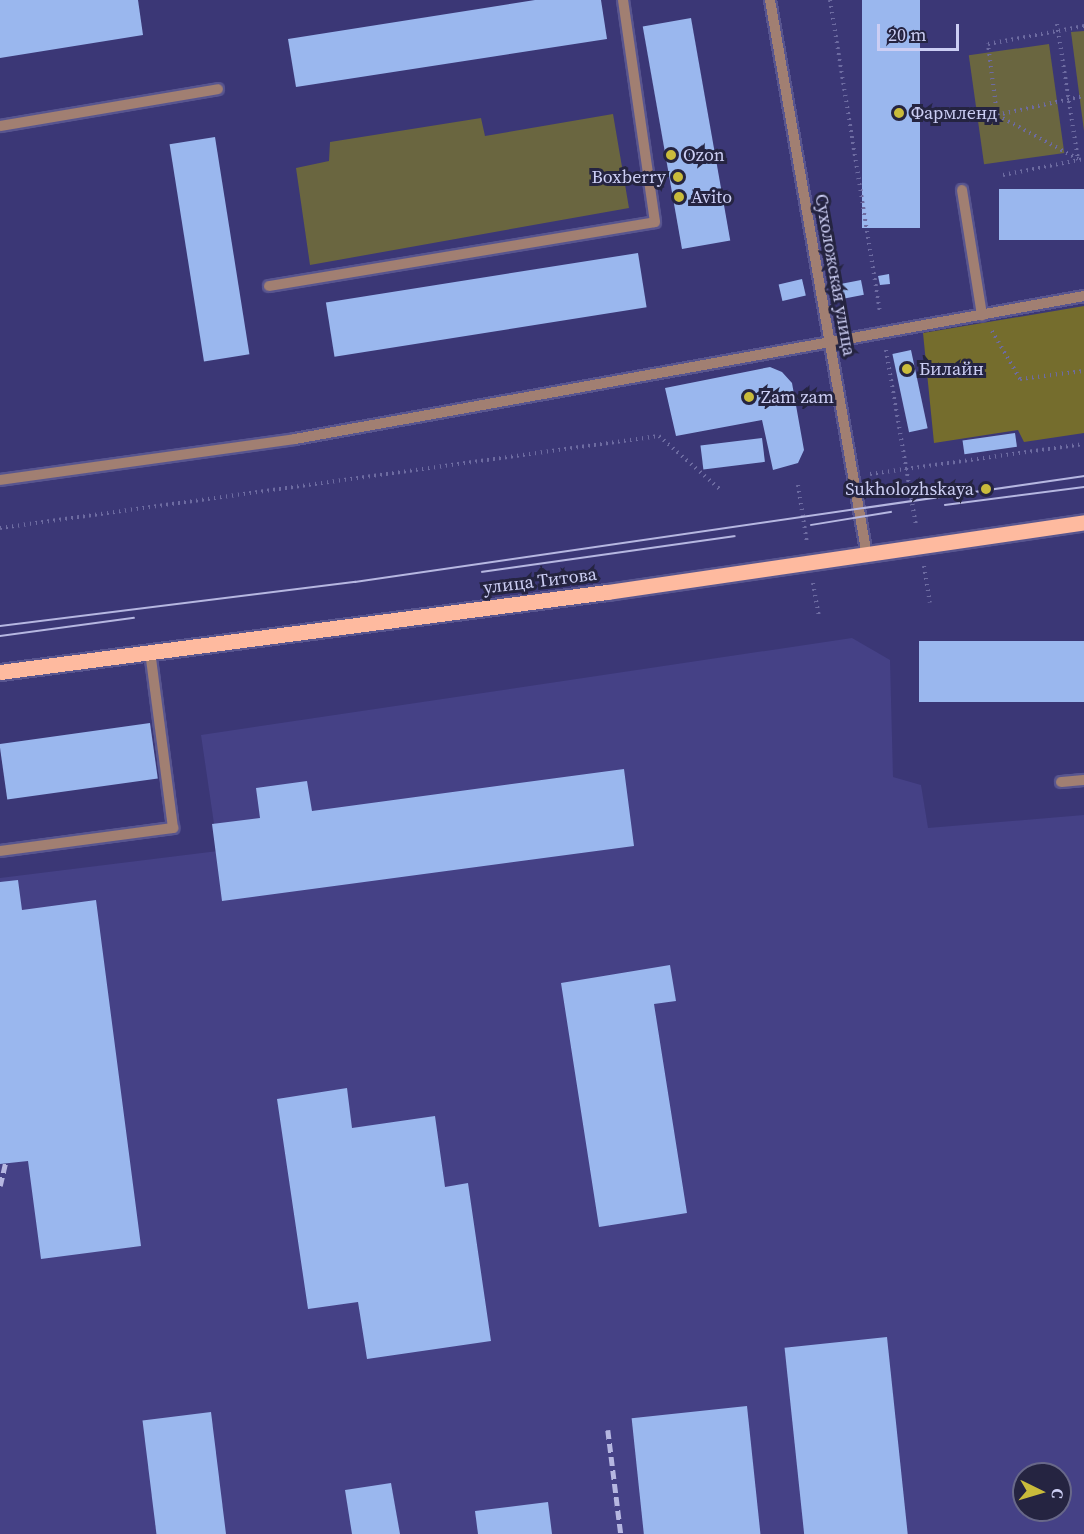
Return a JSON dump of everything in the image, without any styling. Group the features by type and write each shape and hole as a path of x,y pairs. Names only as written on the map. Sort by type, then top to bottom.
{"main road":[{"name":"улица Титова","path":"0,672 867,556 1084,522"}],"street":[{"path":"269,286 655,222 623,0"},
{"name":"Сухоложская улица","path":"770,0 867,556"},
{"path":"0,126 218,89"},
{"path":"962,190 982,315"},
{"path":"0,480 295,439 1084,296"},
{"path":"0,851 173,828 150,652"},
{"path":"1061,782 1084,780"}],"path":[{"path":"830,0 883,333 930,603"},
{"path":"1057,24 1078,159"},
{"path":"997,115 987,44 1084,26"},
{"path":"997,115 1084,96"},
{"path":"997,115 1078,159"},
{"path":"1003,174 1084,159"},
{"path":"982,315 1020,379 1084,371"},
{"path":"0,528 659,436 721,490"},
{"path":"855,477 1084,444"}],"shaded area":[{"path":"1084,31 1084,131 1071,32"},
{"path":"1049,44 1064,153 984,164 969,55"},
{"path":"613,114 629,208 310,265 296,168 329,161 330,142 481,118 485,136"},
{"path":"1084,306 1084,433 1024,442 1018,430 934,443 923,333"},
{"path":"852,638 890,660 893,777 921,785 928,828 1084,815 1084,1534 0,1534 0,878 218,851 201,735"}],"building":[{"path":"0,0 138,0 143,35 0,58"},
{"path":"535,0 601,0 607,39 296,87 288,39"},
{"path":"862,0 920,0 920,228 862,228"},
{"path":"691,18 730,241 682,249 643,27"},
{"path":"215,137 249,354 204,361 170,144"},
{"path":"999,189 1084,189 1084,240 999,240"},
{"path":"638,253 647,307 334,357 326,302"},
{"path":"889,274 890,284 880,285 878,276"},
{"path":"802,279 806,296 782,301 779,284"},
{"path":"861,280 864,295 843,299 840,284"},
{"path":"911,350 928,428 909,432 892,354"},
{"path":"770,367 782,372 792,383 804,450 798,463 773,470 762,420 676,436 665,388"},
{"path":"1015,433 1017,447 964,454 963,440"},
{"path":"762,438 765,462 703,469 700,446"},
{"path":"919,641 1084,641 1084,702 919,702"},
{"path":"150,723 158,778 7,800 0,744"},
{"path":"624,769 634,846 222,901 212,824 260,818 256,788 307,781 312,811"},
{"path":"18,880 22,910 96,900 141,1246 41,1259 28,1161 0,1164 0,882"},
{"path":"670,965 676,1001 654,1004 687,1213 599,1227 561,983"},
{"path":"347,1088 352,1128 435,1116 445,1187 468,1183 491,1341 367,1359 358,1302 308,1309 277,1099"},
{"path":"887,1337 908,1534 804,1534 785,1348"},
{"path":"747,1406 760,1534 644,1534 632,1418"},
{"path":"211,1412 226,1534 156,1534 143,1420"},
{"path":"391,1483 400,1534 352,1534 345,1490"},
{"path":"548,1502 552,1534 478,1534 475,1511"}],"tram line":[{"path":"0,626 355,582 1084,476"},
{"path":"945,505 1084,487"},
{"path":"811,525 891,512"},
{"path":"482,572 734,536"},
{"path":"0,636 134,618"}],"railway":[{"path":"0,1186 5,1164"},
{"path":"608,1430 621,1534"}],"place":[{"name":"Фармленд","path":"899,113"},
{"name":"Ozon","path":"671,155"},
{"name":"Boxberry","path":"678,177"},
{"name":"Avito","path":"679,197"},
{"name":"Билайн","path":"907,369"},
{"name":"Zam zam","path":"749,397"},
{"name":"Sukholozhskaya","path":"986,489"}]}
